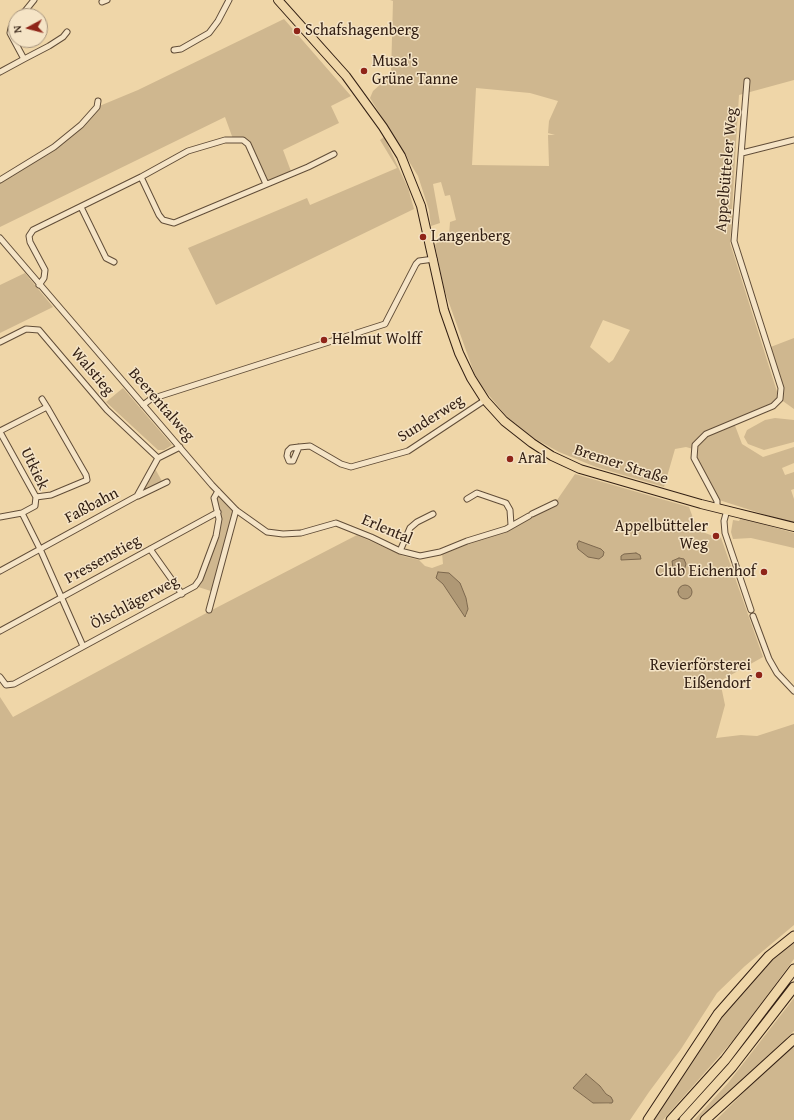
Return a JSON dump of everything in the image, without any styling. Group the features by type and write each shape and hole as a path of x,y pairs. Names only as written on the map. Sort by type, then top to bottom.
{"highway":[{"path":"648,1120 718,1014 769,956 793,937"},
{"path":"671,1120 725,1060 794,970"},
{"path":"684,1120 732,1067 794,988"},
{"path":"706,1120 794,1039"}],"main road":[{"name":"Bremer Straße","path":"278,0 346,76 383,127 401,156 420,201 450,330 471,378 485,400 504,421 532,443 552,456 580,469 718,508 794,527"}],"street":[{"path":"28,8 34,0"},
{"path":"174,50 181,49 208,33 218,21 229,0"},
{"path":"0,72 63,38 67,32"},
{"path":"18,48 24,59"},
{"name":"Appelbütteler Weg","path":"718,508 716,498 694,458 695,444 706,434 773,406 780,399 781,388 734,241 747,81"},
{"path":"0,180 54,147 81,125 97,108 98,101"},
{"path":"39,285 44,278 45,270 30,242 30,234 35,229 141,177 194,148 225,140 243,140 248,144 266,184"},
{"path":"742,153 794,140"},
{"path":"141,177 159,215 163,220 172,223 183,221 308,167 334,154"},
{"path":"82,207 106,258 114,262"},
{"name":"Beerentalweg","path":"0,238 143,405 236,510"},
{"path":"143,405 159,397 385,324 416,264 419,261 434,259"},
{"name":"Walstieg","path":"0,342 26,329 39,330 103,404 158,458"},
{"path":"36,497 51,495 87,480 86,475 42,399"},
{"name":"Sunderweg","path":"299,447 310,446 341,464 350,466 358,465 408,451 485,400"},
{"path":"0,432 47,407"},
{"name":"Utkiek","path":"0,432 36,497 35,506 22,513"},
{"path":"158,458 180,447"},
{"name":"Faßbahn","path":"0,570 137,496 158,458"},
{"path":"137,496 167,482"},
{"name":"Ölschlägerweg","path":"0,677 6,685 14,684 195,586 200,579 216,536 218,512 214,498 218,491"},
{"path":"468,499 477,493 506,503 510,510 511,525"},
{"name":"Erlental","path":"236,510 267,532 283,534 301,533 336,523 371,537 400,551 420,556 428,556 506,529 555,503"},
{"path":"209,610 236,510"},
{"path":"727,510 724,521 725,533 769,659 777,673 794,691"},
{"name":"Pressenstieg","path":"0,631 218,512"},
{"path":"0,517 22,513 40,549 83,646"},
{"path":"400,551 410,528 417,522 433,514"},
{"path":"150,549 182,594"}],"shaded area":[{"path":"390,0 794,0 794,80 739,95 730,243 779,398 781,388 768,348 794,338 794,409 780,399 773,406 734,423 742,444 763,457 794,447 794,463 782,468 785,475 794,472 794,489 791,490 794,499 794,524 716,499 696,464 693,449 686,447 675,449 664,487 596,467 559,452 517,429 477,381 444,289 435,245 440,239 449,235 450,222 456,220 450,195 445,196 441,182 433,184 440,223 431,226 429,210 418,176 370,98 373,91 391,75 393,1","holes":["476,88 530,93 558,101 549,121 548,133 555,135 548,135 549,166 472,165","603,320 630,330 613,360 609,363 590,347"]},
{"path":"284,19 351,96 331,106 339,123 283,150 292,174 266,184 248,144 233,139 225,117 0,227 0,180 54,147 97,107 138,90"},
{"path":"384,137 408,188 414,209 216,305 188,248 307,198 310,205 397,168 380,140"},
{"path":"25,273 53,307 0,333 0,285"},
{"path":"123,388 172,445 164,450 158,450 106,402"},
{"path":"775,418 794,420 794,442 764,450 748,444 744,437 747,430 765,420"},
{"path":"153,465 163,483 146,492 144,485"},
{"path":"575,474 689,507 696,526 700,531 713,536 720,535 763,657 720,681 725,705 716,738 741,735 757,736 794,724 794,925 745,966 717,993 681,1049 630,1120 0,1120 0,697 13,717 212,610 357,535 403,556 419,560 425,566 432,568 443,564 442,553 516,522 555,503","holes":["443,584 466,598 468,609 466,617","586,1074 611,1097 609,1104 593,1103 573,1088"]},
{"path":"220,497 236,510 214,592 195,586 218,526 214,498"},
{"path":"741,518 794,533 794,548 751,538 733,539 731,532 733,520 739,521"},
{"path":"579,541 601,549 604,552 603,556 599,559 588,557 578,549 577,544"},
{"path":"636,553 640,555 641,559 621,560 621,556 624,554"},
{"path":"679,558 684,559 686,564 683,574 677,576 673,568 672,561"},
{"path":"438,572 449,573 460,583 466,598 468,609 465,617 443,584 436,578"},
{"path":"685,585 690,587 692,592 690,597 685,599 680,597 678,592 680,587"},
{"path":"794,943 794,959 737,1036 663,1120 652,1120 721,1017 763,968 779,953"},
{"path":"794,998 794,1031 700,1120 694,1120 728,1083"},
{"path":"794,1043 794,1120 716,1120 778,1058"},
{"path":"586,1074 611,1097 613,1101 612,1103 593,1103 573,1088"}],"place":[{"name":"Schafshagenberg","path":"297,31"},
{"name":"Musa's Grüne Tanne","path":"364,71"},
{"name":"Langenberg","path":"423,237"},
{"name":"Helmut Wolff","path":"324,340"},
{"name":"Aral","path":"510,459"},
{"name":"Appelbütteler Weg","path":"716,536"},
{"name":"Club Eichenhof","path":"764,572"},
{"name":"Revierförsterei Eißendorf","path":"759,675"}]}
